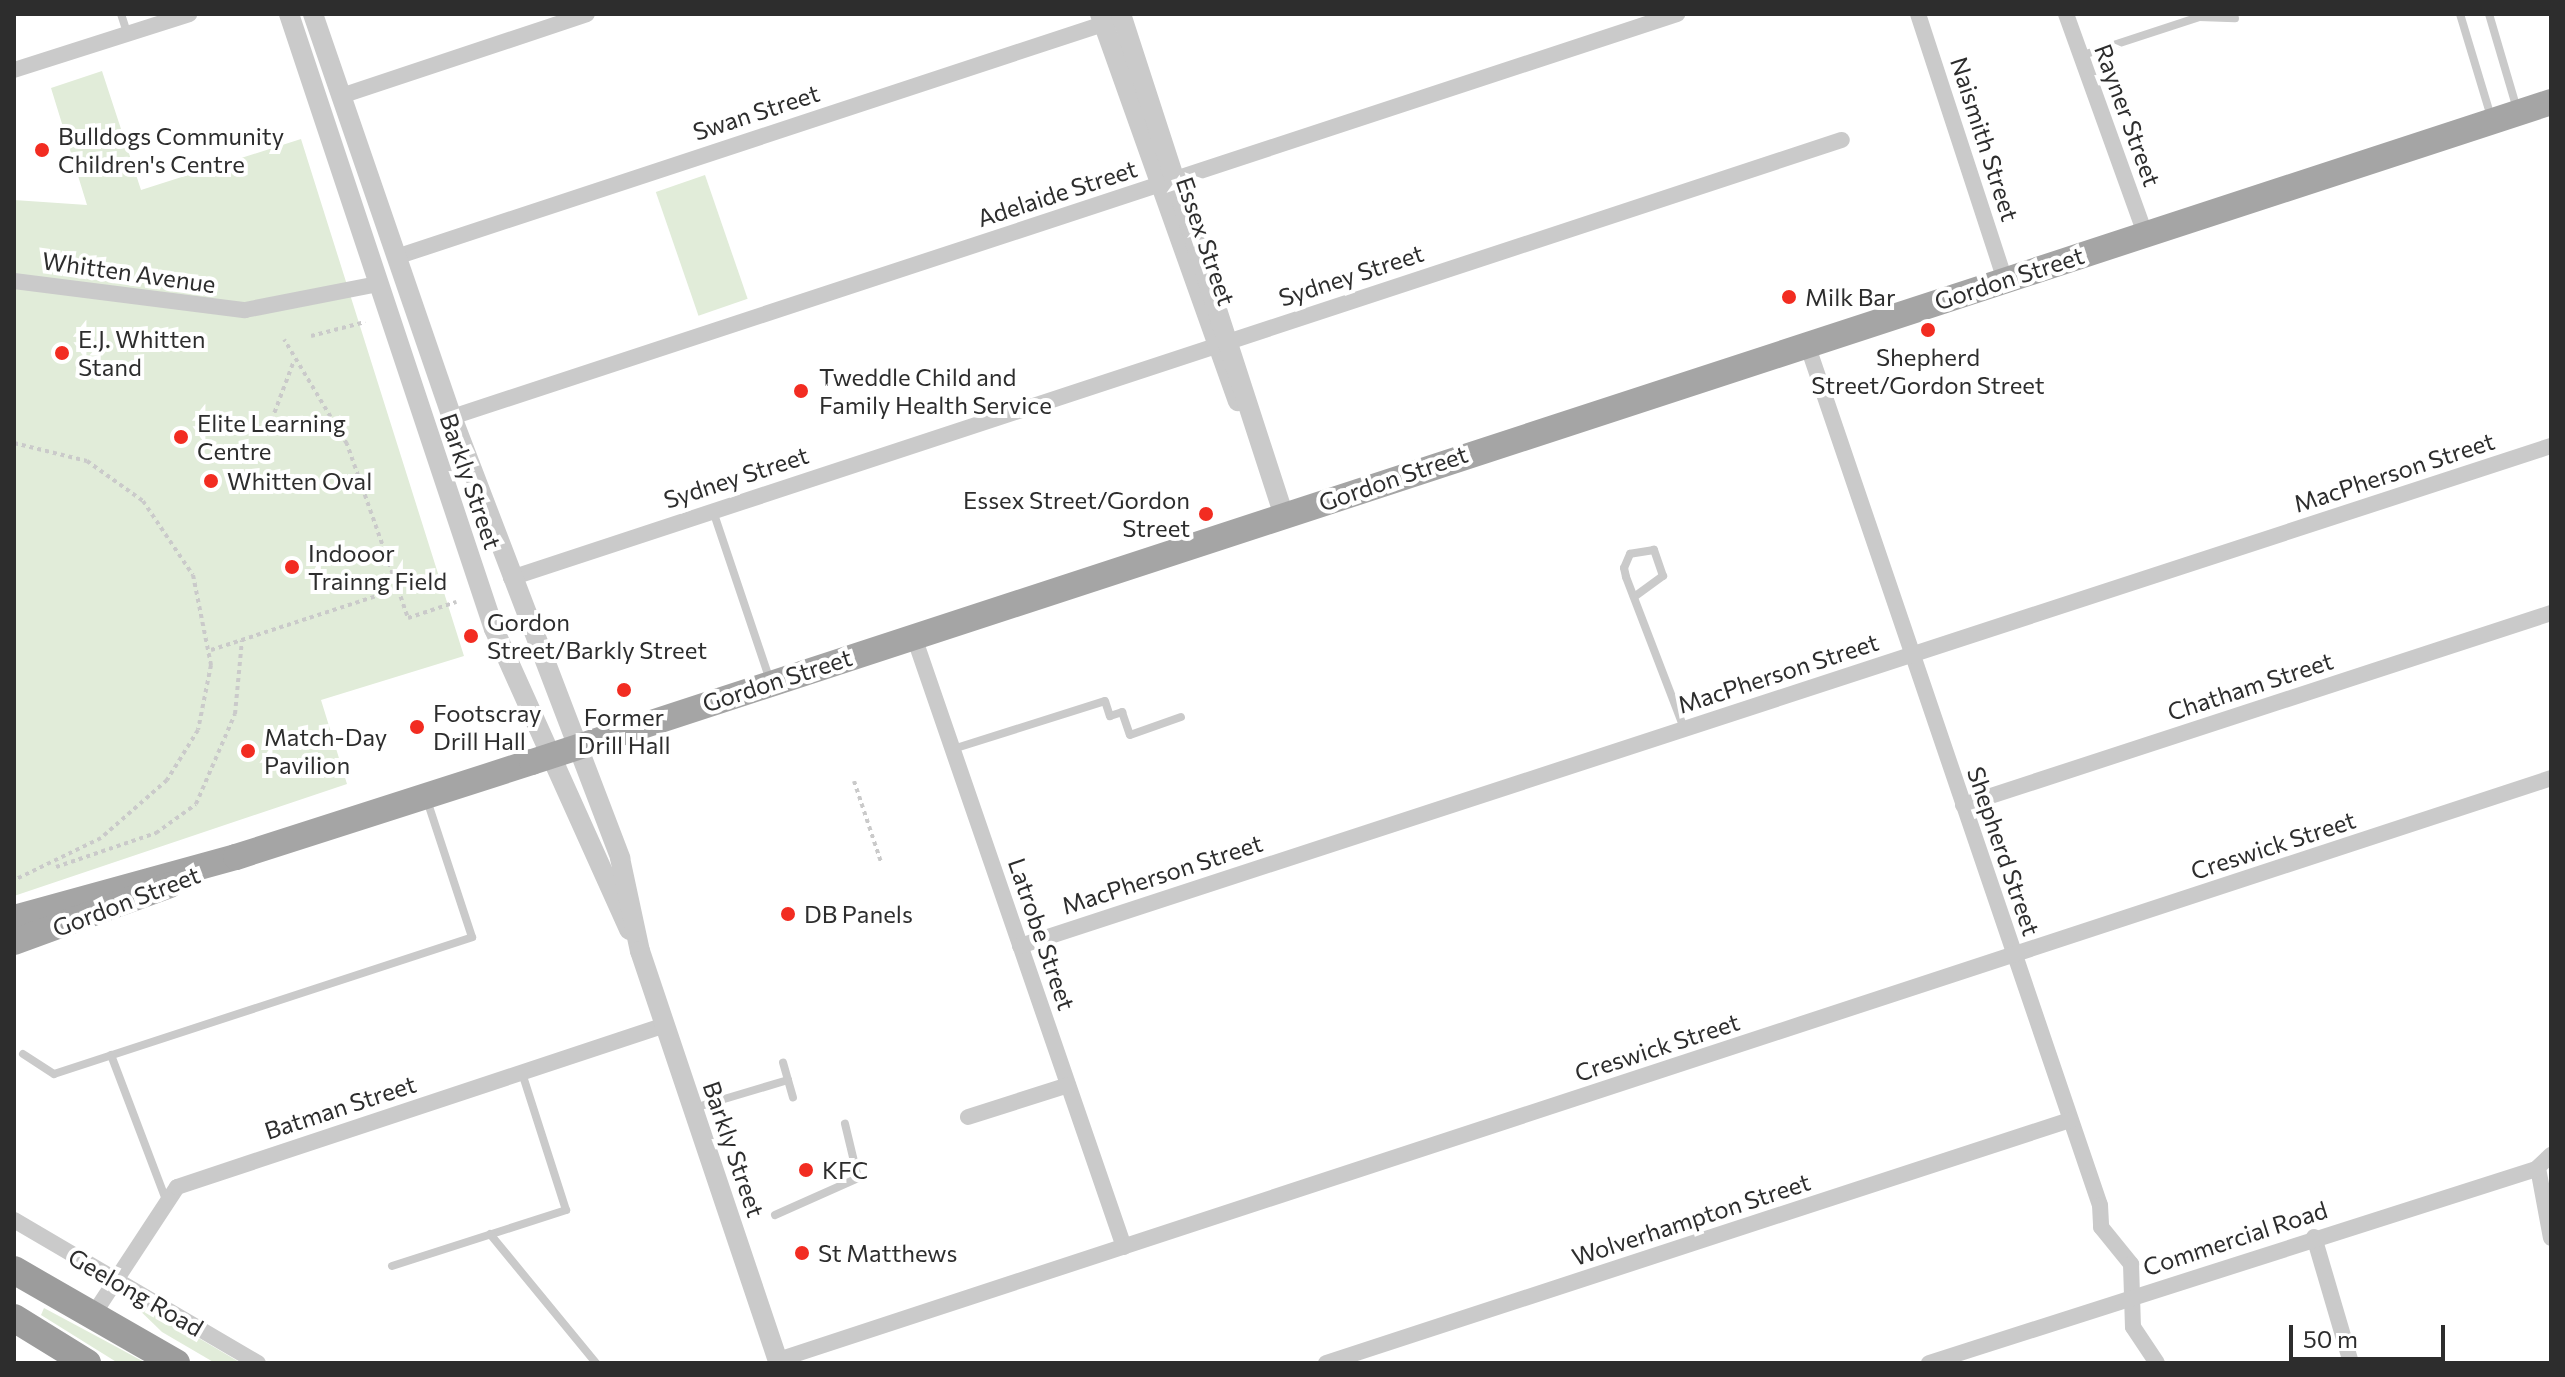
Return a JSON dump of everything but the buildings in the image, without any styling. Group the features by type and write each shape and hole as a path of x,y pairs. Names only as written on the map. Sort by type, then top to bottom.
{"highway":[{"name":"Geelong Road","path":"14,1270 176,1363"},
{"path":"14,1318 87,1363"}],"main road":[{"name":"Gordon Street","path":"14,942 236,857 2551,102"},
{"name":"Gordon Street","path":"14,918 236,857"}],"street":[{"path":"14,70 189,14"},
{"name":"Barkly Street","path":"289,14 424,426 517,688 640,951 778,1361"},
{"name":"Barkly Street","path":"313,14 452,417 620,858 640,951"},
{"path":"319,103 587,14"},
{"name":"Adelaide Street","path":"452,417 1677,14"},
{"name":"Naismith Street","path":"1918,14 2005,280"},
{"name":"Rayner Street","path":"2066,14 2080,57 2092,74 2145,233"},
{"name":"Essex Street","path":"1115,16 1168,181 1284,516"},
{"name":"Swan Street","path":"399,266 1115,16"},
{"name":"Sydney Street","path":"511,578 1842,140"},
{"path":"375,275 399,266"},
{"name":"Whitten Avenue","path":"14,281 245,310 375,275"},
{"name":"Shepherd Street","path":"1807,344 2070,1120 2102,1231 2131,1264 2133,1327 2157,1363"},
{"path":"424,426 452,417"},
{"name":"MacPherson Street","path":"1020,946 2551,446"},
{"name":"Chatham Street","path":"1963,805 2551,613"},
{"name":"Latrobe Street","path":"914,637 1124,1247"},
{"name":"Creswick Street","path":"778,1361 2551,778"},
{"name":"Batman Street","path":"93,1315 165,1197 191,1180 665,1025"},
{"path":"968,1117 1068,1085"},
{"name":"Wolverhampton Street","path":"1326,1363 2070,1120"},
{"name":"Commercial Road","path":"1929,1363 2314,1237 2538,1168 2551,1155"},
{"path":"2538,1168 2551,1238"},
{"name":"Geelong Road","path":"14,1220 258,1363"},
{"path":"2314,1237 2351,1363"}],"lane":[{"path":"121,14 127,33"},
{"path":"2460,14 2492,122"},
{"path":"2489,14 2518,113"},
{"path":"2080,57 2199,17 2235,18"},
{"path":"712,510 770,682"},
{"path":"1634,597 1663,576 1654,550 1626,560 1634,597 1684,729"},
{"path":"953,749 1105,701 1110,716 1122,712 1130,735 1181,717"},
{"path":"23,1054 54,1074 472,937 426,795"},
{"path":"111,1055 165,1197"},
{"path":"783,1063 793,1097"},
{"path":"392,1266 566,1210 522,1073"},
{"path":"693,1108 788,1080"},
{"path":"775,1215 858,1178 845,1124"},
{"path":"490,1234 596,1363"}],"path":[{"path":"311,336 365,322"},
{"path":"284,339 293,363 347,444 408,618 456,602"},
{"path":"266,435 293,363"},
{"path":"14,443 87,461 143,501 193,575 211,650 204,712 181,765 120,824 46,869"},
{"path":"211,650 398,589"},
{"path":"14,880 156,833 196,804 235,714 242,640"},
{"path":"854,781 881,862"}],"green space":[{"name":"Whitten Oval","path":"102,71 141,190 301,139 464,656 321,700 347,784 14,896 14,200 87,205 51,88"},
{"path":"705,175 748,299 698,316 656,192"},
{"path":"130,1301 146,1307 241,1363 215,1363 162,1332"},
{"path":"44,1308 146,1363 118,1363 41,1315"}],"place":[{"name":"Bulldogs Community Children's Centre","path":"42,150"},
{"name":"Milk Bar","path":"1789,297"},
{"name":"Shepherd Street/Gordon Street","path":"1928,330"},
{"name":"E.J. Whitten Stand","path":"62,353"},
{"name":"Tweddle Child and Family Health Service","path":"801,391"},
{"name":"Elite Learning Centre","path":"181,437"},
{"name":"Whitten Oval","path":"211,481"},
{"name":"Essex Street/Gordon Street","path":"1206,514"},
{"name":"Indooor Trainng Field","path":"292,567"},
{"name":"Gordon Street/Barkly Street","path":"471,636"},
{"name":"Former Drill Hall","path":"624,690"},
{"name":"Footscray Drill Hall","path":"417,727"},
{"name":"Match-Day Pavilion","path":"248,751"},
{"name":"DB Panels","path":"788,914"},
{"name":"KFC","path":"806,1170"},
{"name":"St Matthews","path":"802,1253"}]}
